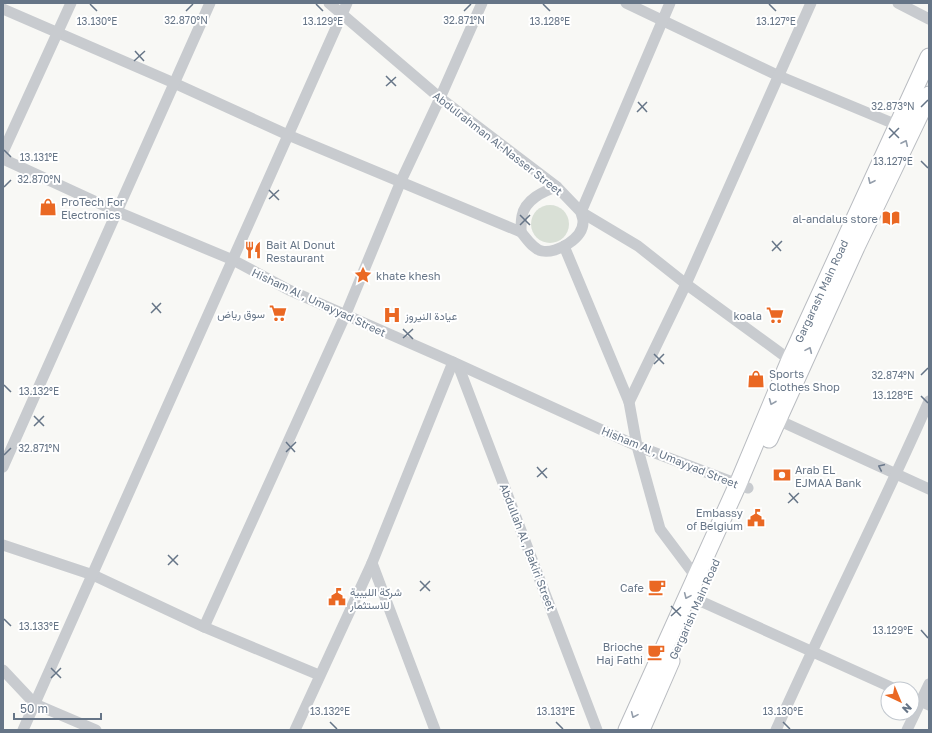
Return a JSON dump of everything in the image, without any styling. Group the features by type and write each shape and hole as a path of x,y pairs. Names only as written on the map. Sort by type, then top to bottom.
{"main road":[{"name":"Gargarash Main Road","path":"743,486 790,360 929,57"},
{"name":"Gargarash Main Road","path":"743,486 778,420 856,247 929,95"},
{"name":"Gergarish Main Road","path":"627,730 696,576 743,486"},
{"name":"Gergarish Main Road","path":"641,730 698,600 743,486"}],"street":[{"path":"3,152 70,3"},
{"path":"3,467 210,3"},
{"name":"Abdulrahman Al-Nasser Street","path":"330,3 344,8 440,98 557,187 581,212 638,246 686,284 790,360"},
{"path":"204,627 345,316 401,182 482,3"},
{"path":"626,3 779,76 897,125"},
{"path":"3,9 174,83 288,135 521,232 534,247 541,251 550,251 564,246 572,241 579,233 584,221 581,212 670,3"},
{"path":"629,402 686,284 811,3"},
{"path":"898,3 929,19"},
{"path":"24,730 344,8"},
{"name":"Hisham Al , Umayyad Street","path":"3,160 118,212 233,260 289,290 345,316 456,363 637,446 743,486"},
{"path":"521,232 521,217 524,209 544,191 557,187"},
{"path":"564,246 629,402 637,446 660,529 696,576"},
{"path":"295,730 319,675 372,563 456,363"},
{"name":"Abdullah Al , Bakiri Street","path":"456,363 597,730"},
{"path":"776,730 811,650 897,474 929,402"},
{"path":"778,420 929,489"},
{"path":"3,545 93,575 204,627 319,675"},
{"path":"372,563 434,730"},
{"path":"698,600 880,682"},
{"path":"3,670 35,704 96,730"},
{"path":"907,730 929,684"}],"shaded area":[{"path":"550,205 560,208 566,214 569,224 566,234 560,240 550,243 540,240 534,234 531,224 534,214 540,208"}],"place":[{"name":"ProTech For Electronics","path":"48,207"},
{"name":"al-andalus store","path":"891,218"},
{"name":"Bait Al Donut Restaurant","path":"253,250"},
{"name":"khate khesh","path":"363,275"},
{"name":"سوق رياض","path":"278,313"},
{"name":"عيادة النيروز","path":"392,315"},
{"name":"koala","path":"775,315"},
{"name":"Sports Clothes Shop","path":"756,379"},
{"name":"Arab EL EJMAA Bank","path":"782,475"},
{"name":"Embassy of Belgium","path":"756,518"},
{"name":"Cafe","path":"657,587"},
{"name":"شركة الليبية للاستثمار","path":"337,597"},
{"name":"Brioche Haj Fathi","path":"656,652"}]}
